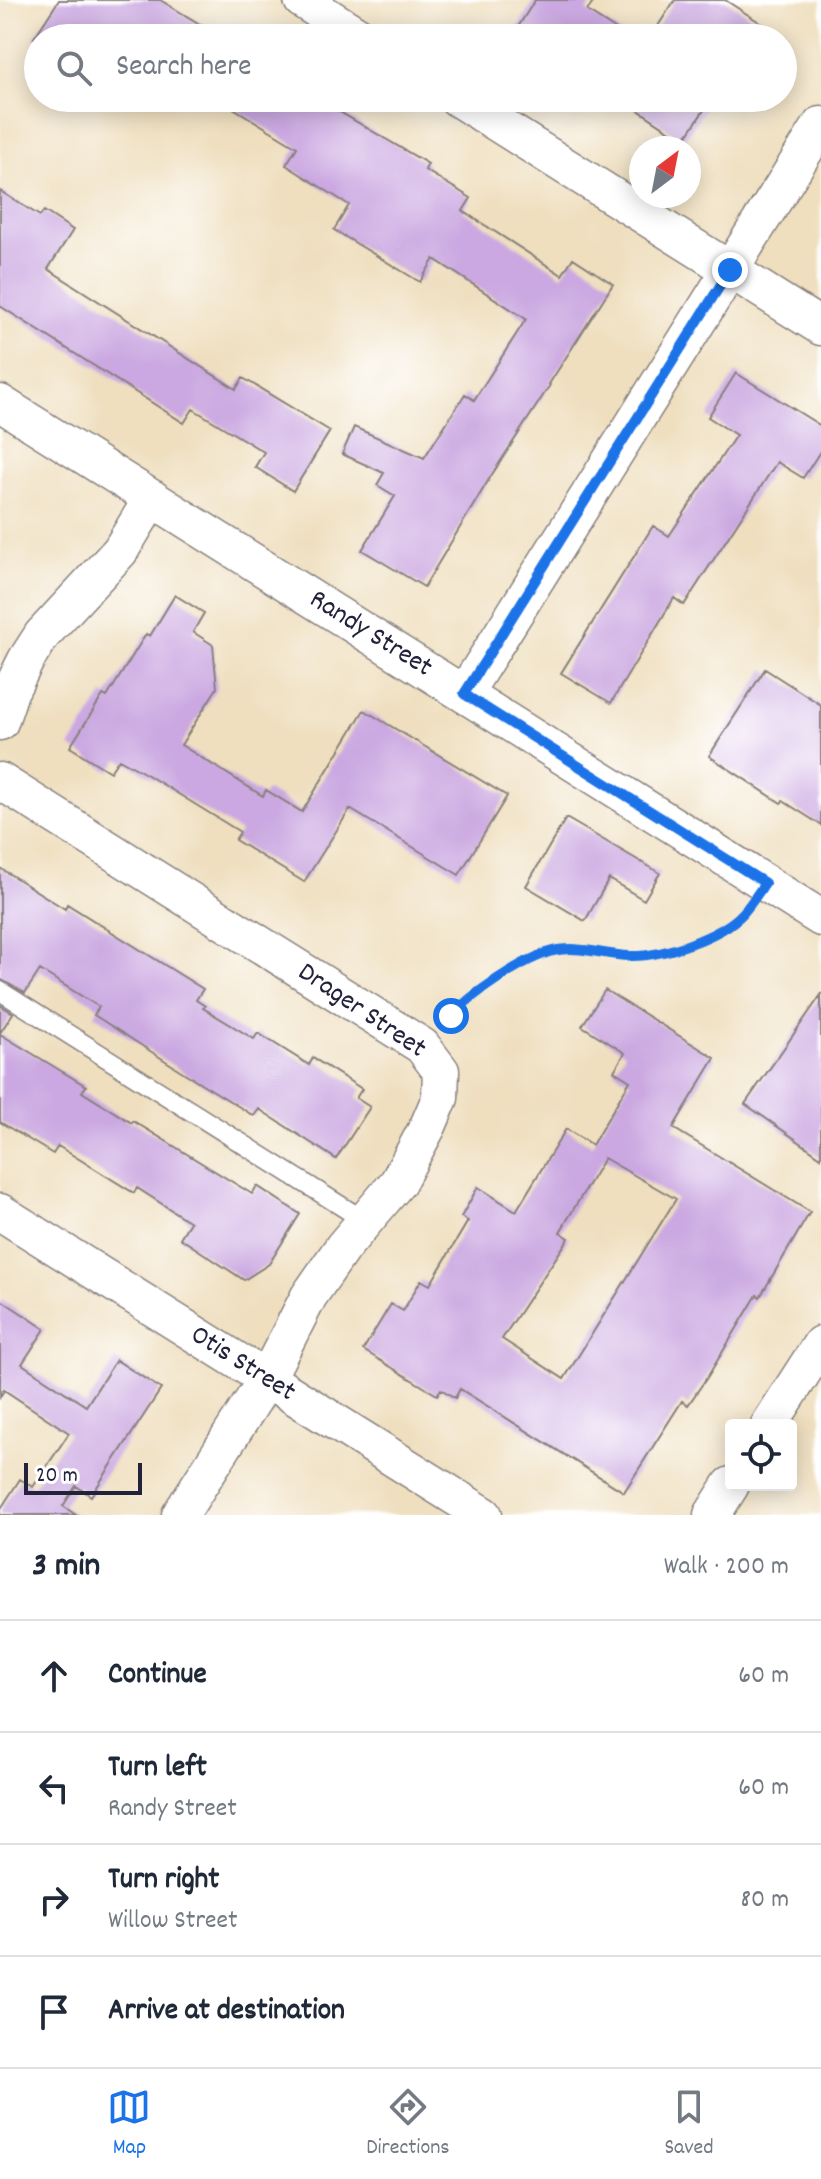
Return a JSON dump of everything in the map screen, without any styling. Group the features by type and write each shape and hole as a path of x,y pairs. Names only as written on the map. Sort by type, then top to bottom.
{"street":[{"path":"302,0 340,24"},
{"path":"479,112 821,327"},
{"path":"464,694 821,125"},
{"name":"Randy Street","path":"0,403 821,918"},
{"path":"0,722 10,692 42,635 120,551 152,498"},
{"name":"Drager Street","path":"0,781 422,1046 441,1071 440,1098 398,1182 343,1247 309,1296 266,1380 180,1515"},
{"name":"Otis Street","path":"0,1212 484,1515"},
{"path":"773,1419 821,1344"},
{"path":"712,1515 727,1491"}],"lane":[{"path":"0,991 365,1221"}],"path":[{"path":"422,1046 459,1008 524,963 551,952 580,948 631,957 700,940 726,927 742,914 765,883"}],"building":[{"path":"59,0 160,0 200,24 43,24"},
{"path":"535,0 595,0 587,11 607,24 520,24"},
{"path":"675,0 725,0 762,24 659,24"},
{"path":"240,112 340,112 428,164 425,170 471,198 463,211 562,275 573,258 613,284 424,587 362,550 395,496 377,485 384,473 342,454 354,427 424,458 465,394 474,400 526,319 434,259 420,282 334,230 349,205 286,165 297,147"},
{"path":"641,112 703,112 687,136 678,136"},
{"path":"0,191 40,216 44,211 73,230 48,269 236,389 243,378 330,431 293,491 255,467 264,452 193,409 184,423 0,306"},
{"path":"736,373 821,426 821,450 803,478 777,462 684,605 674,598 611,703 561,673 653,526 669,536 736,435 708,417"},
{"path":"175,595 204,613 193,632 213,645 217,688 181,745 263,796 266,790 302,812 364,710 507,796 459,875 350,809 304,882 235,840 240,832 146,774 119,759 110,772 70,747 103,695 107,697 146,634 150,636"},
{"path":"765,669 821,705 821,825 709,756"},
{"path":"566,818 660,873 644,900 609,879 585,921 526,886"},
{"path":"0,868 65,909 67,904 203,989 196,1000 205,1006 203,1008 254,1039 258,1033 309,1065 313,1058 362,1089 356,1098 370,1107 336,1159 259,1109 254,1116 186,1074 94,1015 99,1007 40,970 25,993 0,979"},
{"path":"605,990 715,1058 673,1128 810,1212 760,1297 757,1295 708,1376 688,1405 682,1401 624,1492 460,1389 455,1398 441,1389 437,1395 363,1350 391,1304 403,1311 421,1280 430,1285 468,1221 461,1217 478,1187 516,1211 566,1129 592,1145 630,1081 614,1071 625,1053 582,1026","holes":["604,1158 676,1199 564,1379 502,1339 569,1238 560,1232"]},
{"path":"821,995 821,1157 745,1104"},
{"path":"0,1005 13,1013 0,1033"},
{"path":"0,1034 86,1086 82,1092 132,1123 252,1194 257,1186 300,1214 269,1264 244,1280 180,1238 190,1222 137,1188 134,1193 58,1146 53,1154 0,1122"},
{"path":"0,1299 45,1329 22,1364 86,1406 116,1360 161,1389 91,1496 76,1486 63,1506 76,1515 0,1515 0,1510 20,1479 33,1487 69,1433 4,1390 0,1397"}],"route":[{"path":"451,1016 524,963 551,952 580,948 631,957 700,940 726,927 742,914 765,883 464,694 730,270"}]}
